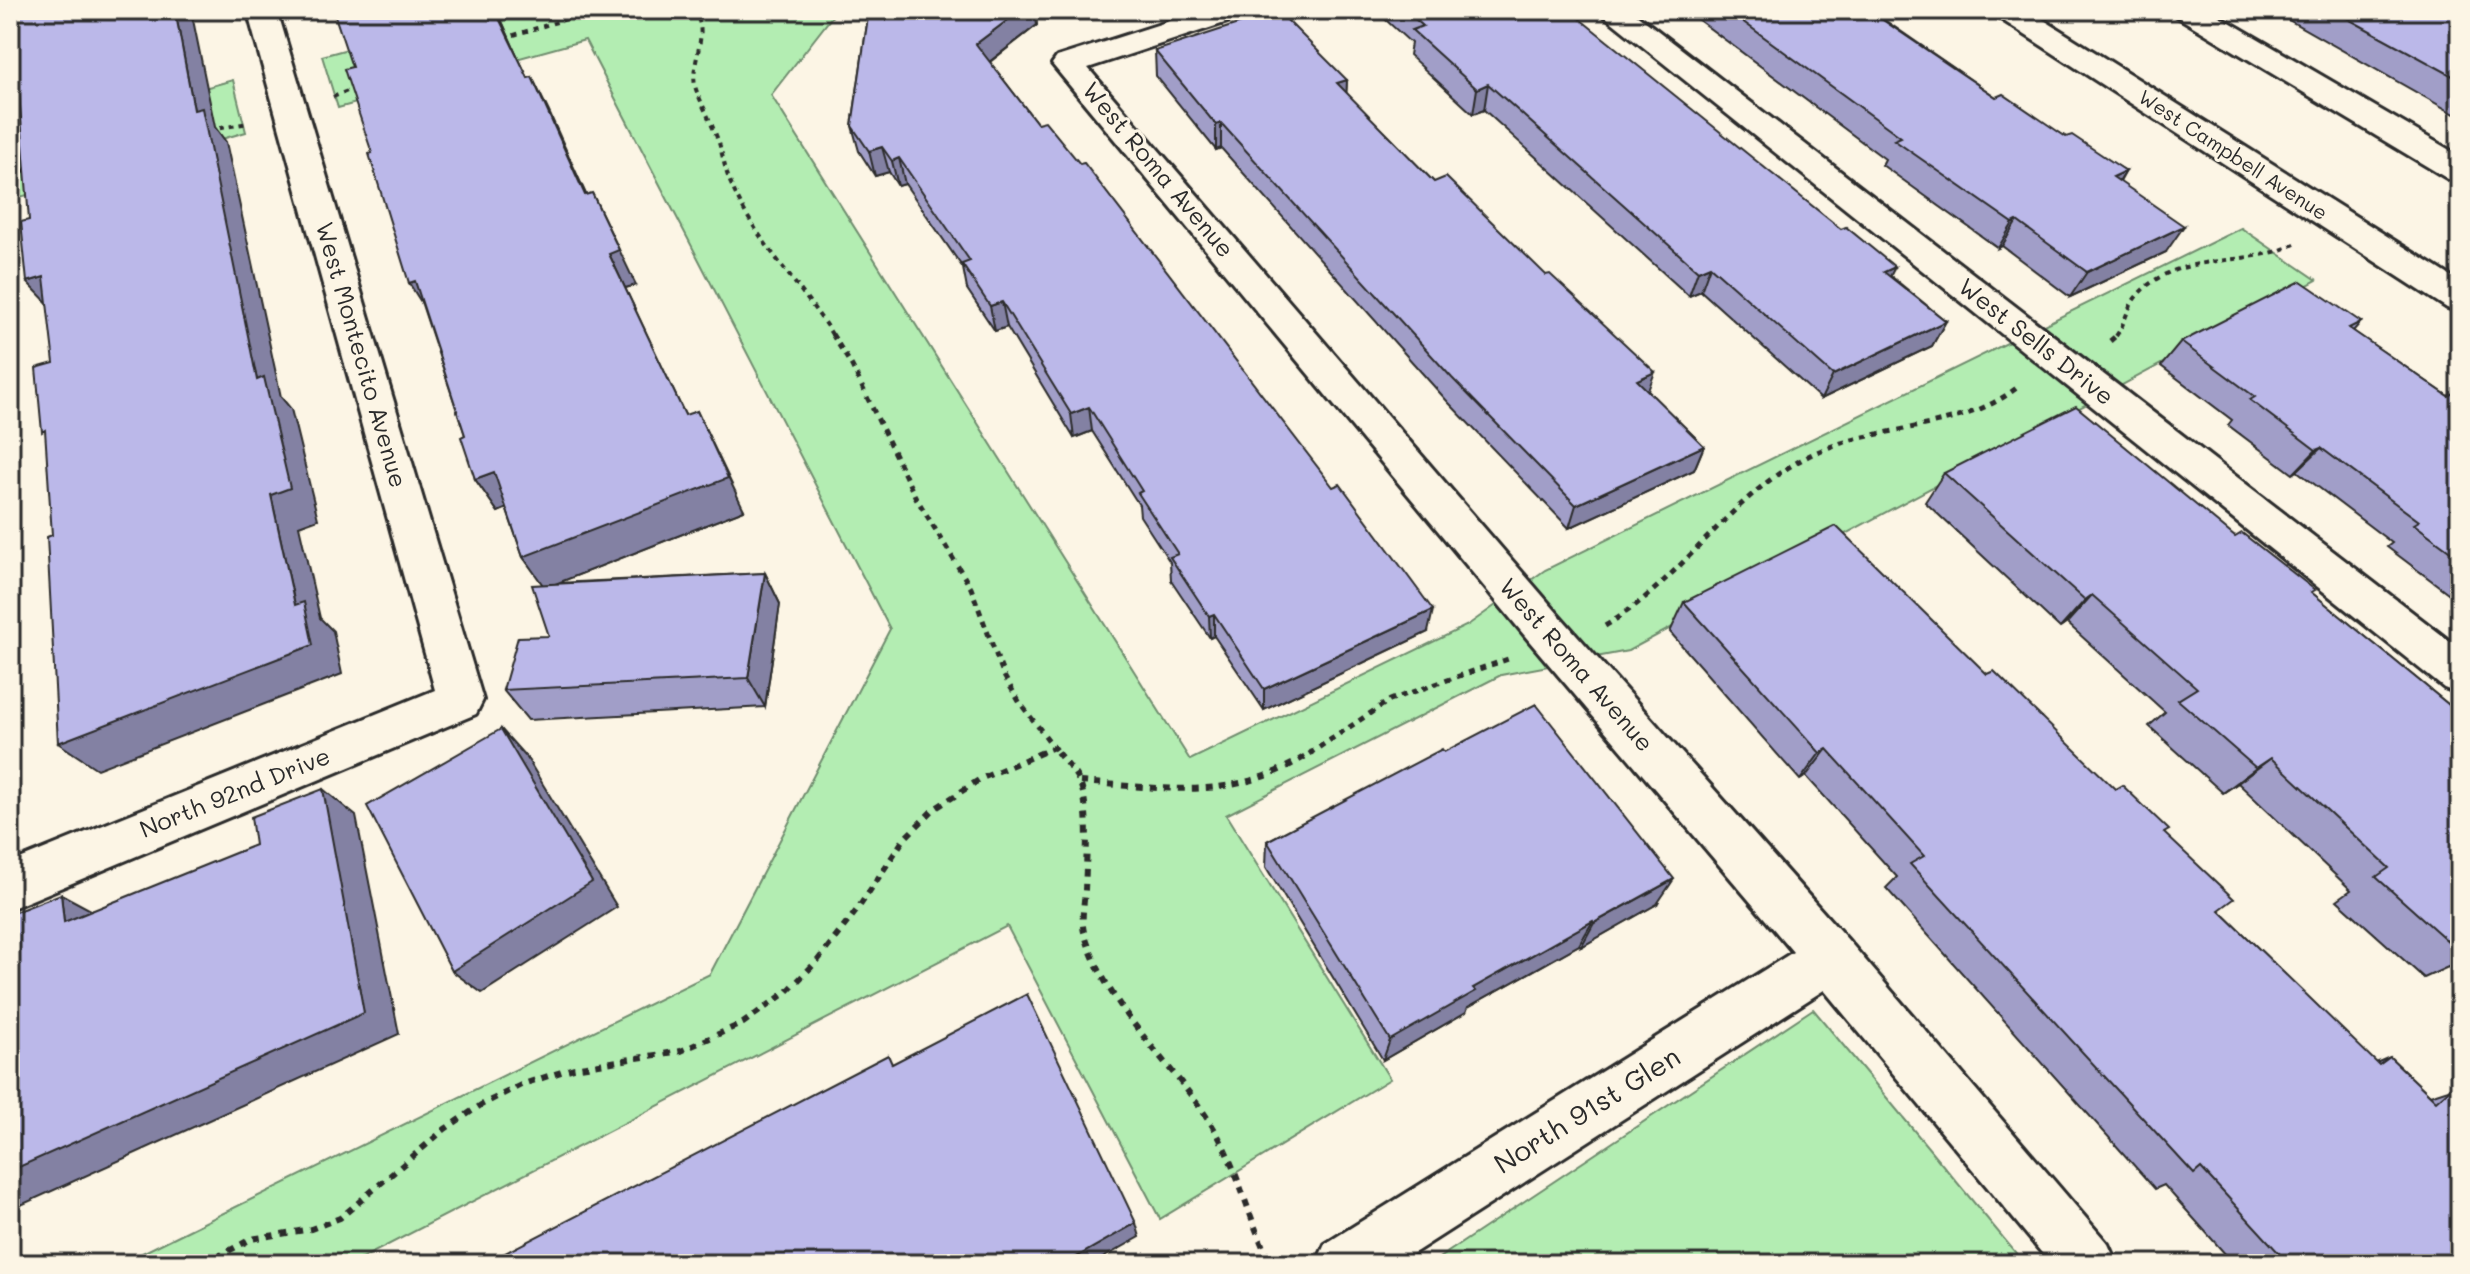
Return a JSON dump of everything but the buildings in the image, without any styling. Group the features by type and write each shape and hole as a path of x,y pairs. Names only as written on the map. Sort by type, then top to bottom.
{"street":[{"name":"West Montecito Avenue","path":"262,10 460,700"},
{"name":"West Roma Avenue","path":"1235,10 1068,64 1560,648 1830,957 2088,1264"},
{"name":"West Sells Drive","path":"1612,10 2460,675"},
{"name":"West Campbell Avenue","path":"2007,10 2460,299"},
{"path":"2187,10 2460,171"},
{"name":"North 92nd Drive","path":"10,886 460,700"},
{"name":"North 91st Glen","path":"1345,1264 1830,957"}],"path":[{"path":"641,10 675,10"},
{"path":"693,10 701,33 693,83 718,141 731,184 756,228 809,298 852,366 915,496 971,588 1004,676 1020,703 1080,782 1087,829 1083,928 1093,957 1103,980 1137,1030 1208,1119 1231,1163 1256,1235 1271,1264"},
{"path":"1080,782 1187,789 1219,788 1259,780 1293,764 1362,715 1390,700 1448,681 1481,666 1511,658 1519,666 1560,648 1616,620 1659,591 1719,524 1761,487 1796,463 1843,441 1978,415 2000,403 2027,378 2118,336 2135,297 2175,271 2220,259 2277,255 2298,242 2342,224"},
{"path":"204,1264 236,1244 337,1221 359,1206 385,1178 452,1120 516,1086 550,1073 590,1064 684,1051 753,1018 779,1000 837,939 898,846 919,822 968,786 1055,747"}],"green space":[{"path":"491,10 837,10 771,95 1190,760 1468,625 1545,570 2241,228 2317,280 1628,651 1501,675 1226,815 1390,1079 1160,1219 1007,926 351,1264 120,1264 710,974 890,629 585,40 338,108 322,56"},
{"path":"233,80 246,132 10,200 10,142"},
{"path":"1813,1009 2025,1264 1430,1264"}]}
